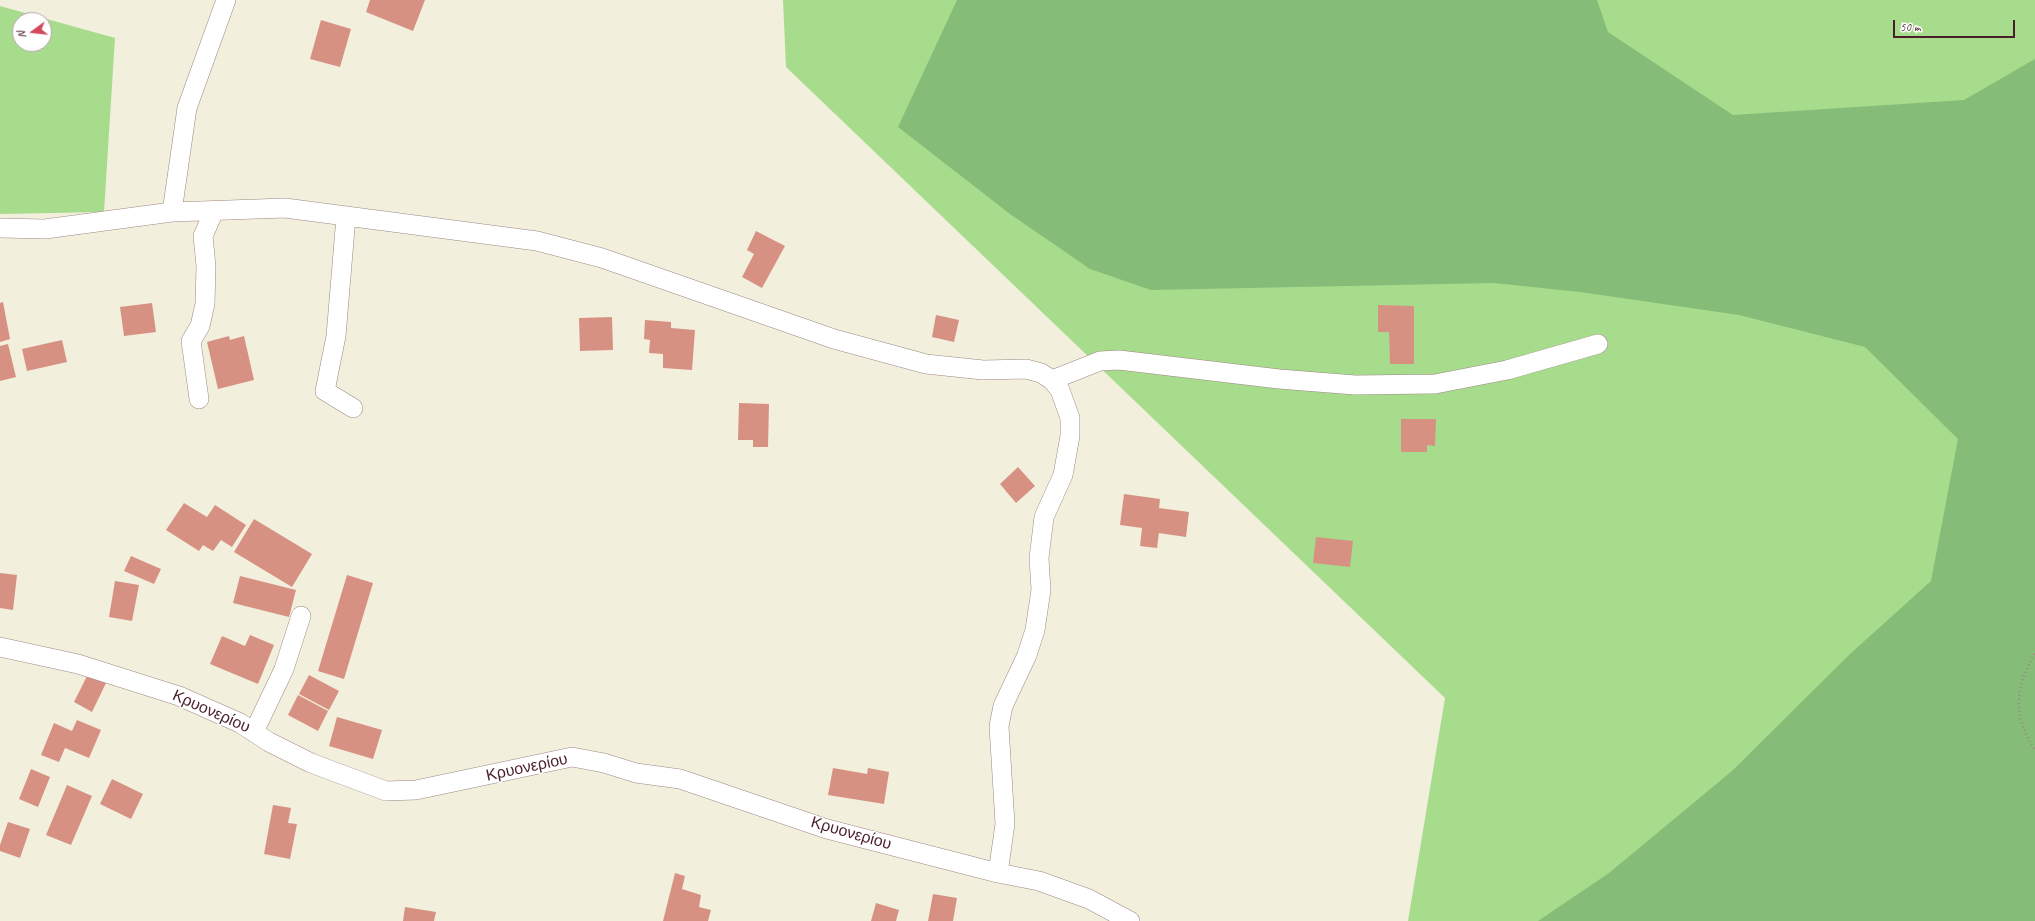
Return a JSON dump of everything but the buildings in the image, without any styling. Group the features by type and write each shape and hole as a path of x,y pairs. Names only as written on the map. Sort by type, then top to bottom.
{"street":[{"path":"172,212 187,108 226,0"},
{"path":"0,228 45,229 172,212 285,208 346,218 537,241 602,258 834,339 926,364 983,370 1026,369 1041,373 1052,380 1060,390 1070,418 1070,436 1063,475 1044,517 1039,558 1041,590 1036,630 1028,655 1003,706 999,726 1005,824 998,873"},
{"path":"199,399 191,341 200,326 205,304 206,266 203,236 214,211"},
{"path":"346,218 336,336 325,390 353,408"},
{"path":"1052,380 1100,361 1119,360 1279,379 1355,385 1434,384 1507,370 1598,344"},
{"path":"254,732 284,669 301,616"},
{"name":"Κρυονερίου","path":"0,647 78,664 179,696 240,723 269,742 311,763 386,791 416,790 572,758 604,763 636,773 680,779 827,829 998,873 1039,881 1089,899 1130,921"}],"path":[{"path":"2035,654 2020,689 2018,707 2024,730 2035,750"}],"green space":[{"path":"783,0 2035,0 2035,921 1408,921 1445,698 786,67"},
{"path":"957,0 1597,0 1608,32 1733,115 1964,100 2035,59 2035,921 1538,921 1609,873 1732,771 1850,654 1931,581 1958,439 1865,347 1739,315 1580,292 1494,283 1151,290 1090,269 1010,214 898,127"},
{"path":"0,6 22,12 12,12 12,52 52,52 52,20 115,38 104,212 0,214"}]}
